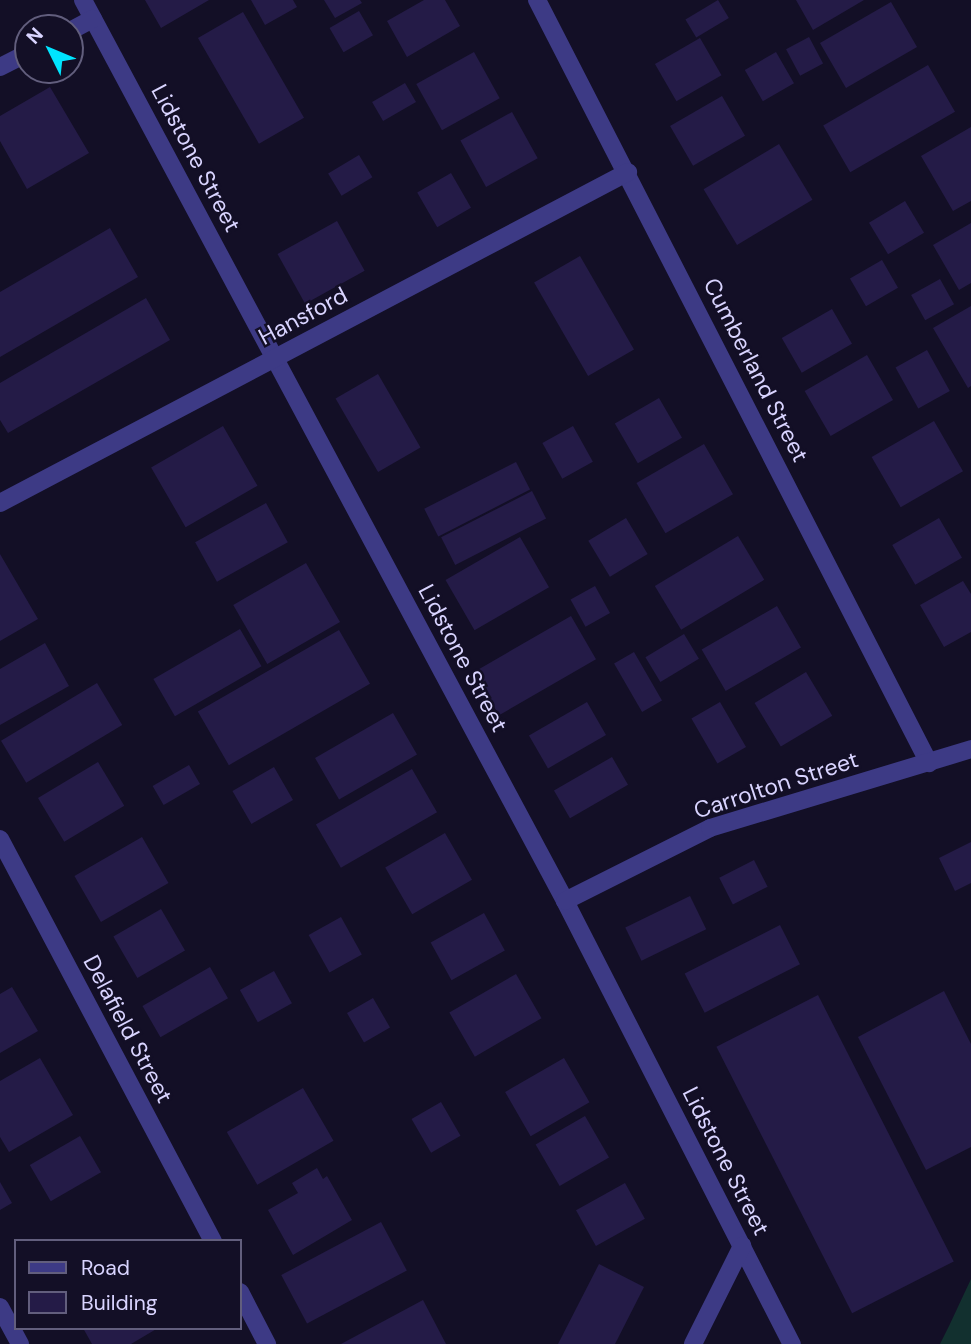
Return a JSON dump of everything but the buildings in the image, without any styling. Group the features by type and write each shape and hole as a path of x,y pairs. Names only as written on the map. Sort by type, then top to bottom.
{"street":[{"name":"Lidstone Street","path":"83,0 565,901 792,1344"},
{"name":"Cumberland Street","path":"537,0 929,763"},
{"path":"84,23 93,19"},
{"name":"Hansford","path":"0,503 628,173"},
{"name":"Carrolton Street","path":"565,901 710,828 971,749"},
{"name":"Delafield Street","path":"0,839 212,1239"},
{"path":"693,1344 742,1246"},
{"path":"242,1296 267,1344"},
{"path":"0,1307 20,1344"}],"green space":[{"path":"971,1279 971,1344 940,1344 949,1326"}]}
